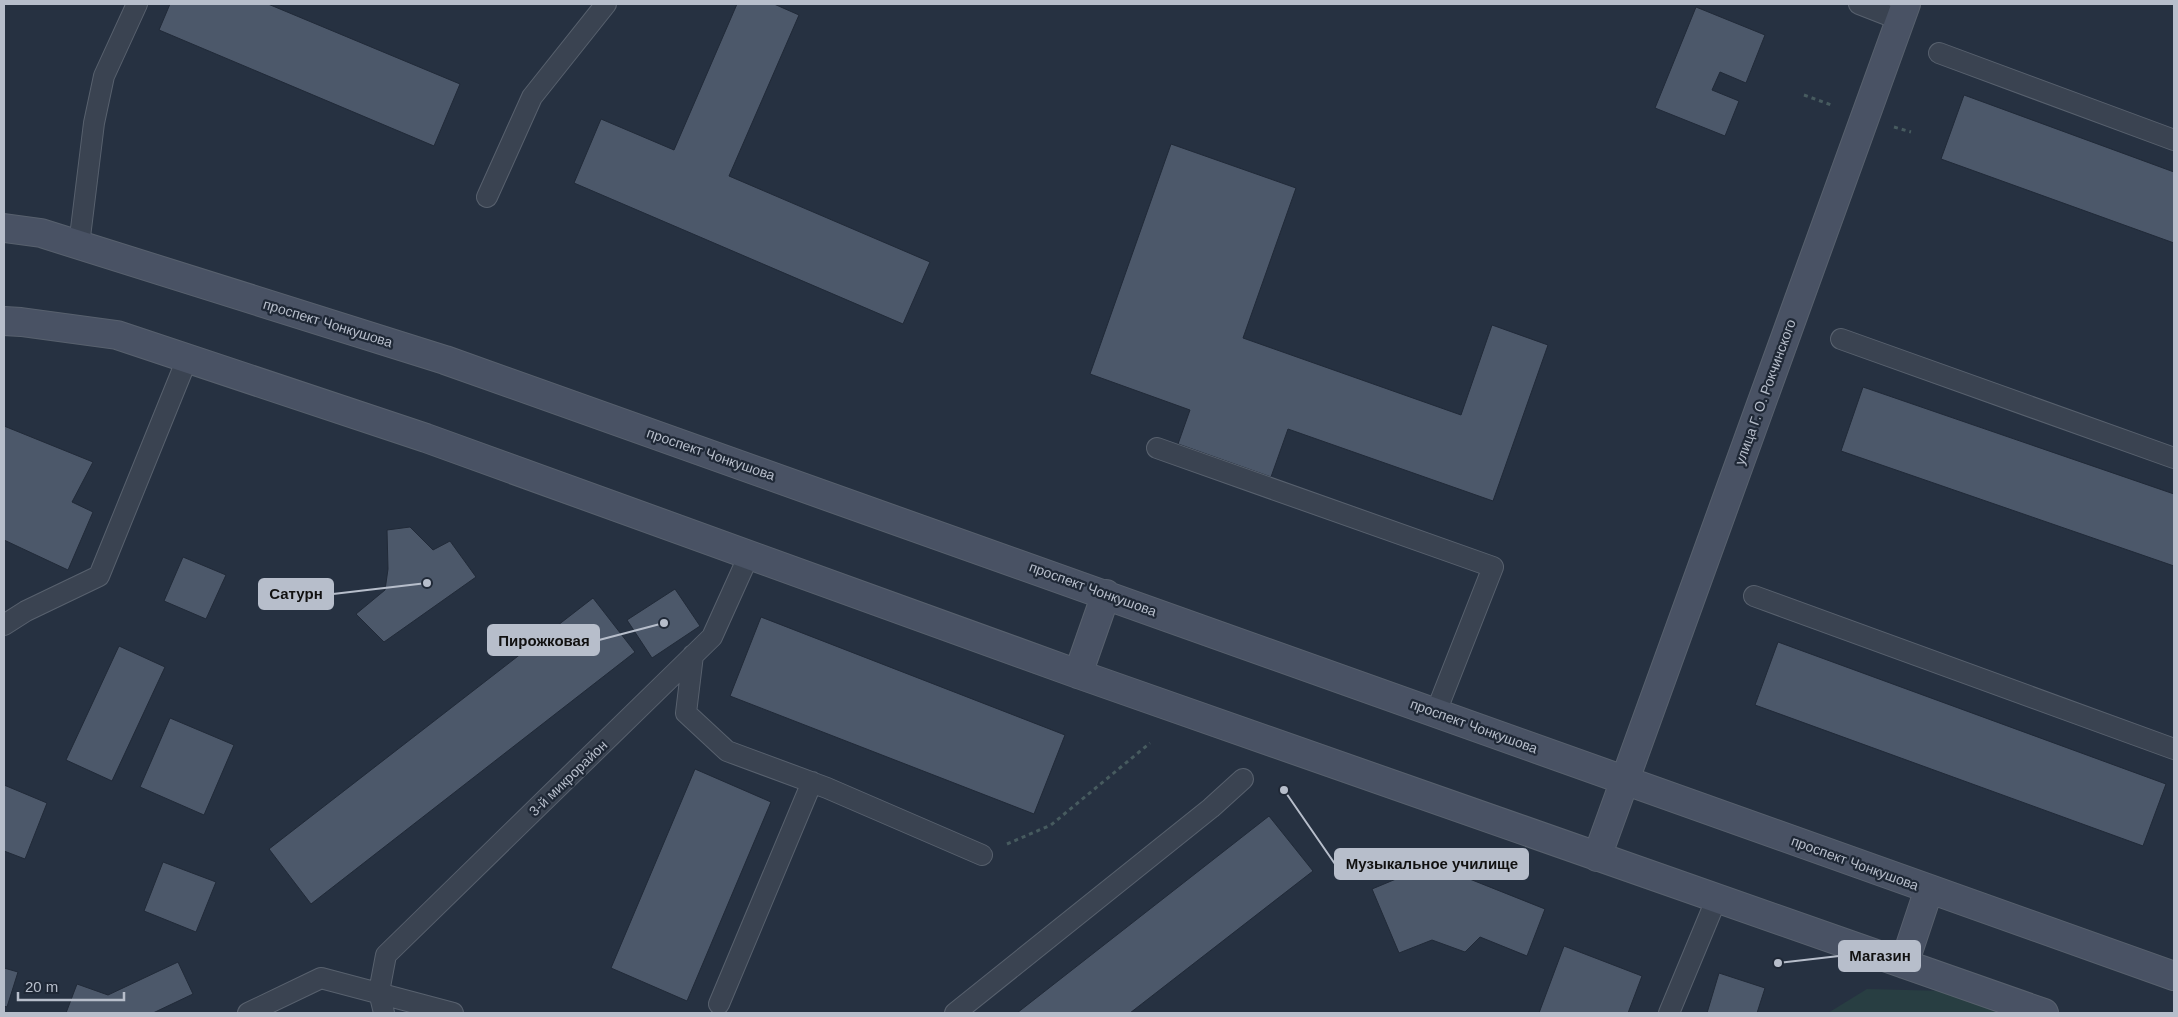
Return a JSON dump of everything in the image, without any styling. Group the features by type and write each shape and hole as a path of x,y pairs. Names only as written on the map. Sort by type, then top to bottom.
{"main road":[{"name":"улица Г. О. Рокчинского","path":"1597,857 1903,12"},
{"name":"проспект Чонкушова","path":"4,228 41,233 445,360 2174,976"},
{"path":"4,321 117,335 426,438 1078,674 1716,900 2044,1013"},
{"path":"1078,674 1106,594"},
{"path":"1904,964 1929,889"}],"lane":[{"path":"79,245 94,123 104,76 137,4"},
{"path":"487,196 532,97 606,4"},
{"path":"1859,4 1903,12"},
{"path":"1939,53 2174,140"},
{"path":"1841,339 2174,458"},
{"path":"4,625 99,576 187,359"},
{"path":"1157,448 1493,566 1436,712"},
{"name":"3-й микрорайон","path":"384,1013 379,992 386,955 712,637 749,555"},
{"path":"1754,596 2174,748"},
{"path":"693,655 686,713 727,751 812,782 982,854"},
{"path":"955,1013 1211,808 1242,779"},
{"path":"719,1004 812,782"},
{"path":"1669,1013 1716,900"},
{"path":"248,1013 321,978 453,1013"}],"path":[{"path":"982,854 1051,825 1150,743"}],"green space":[{"path":"1867,989 1946,991 1999,1013 1828,1013"}],"building":[{"path":"170,4 268,4 460,84 434,146 159,30"},
{"path":"737,4 774,4 799,15 729,176 930,262 903,324 574,183 601,119 674,150"},
{"path":"1696,7 1765,35 1746,83 1720,72 1712,90 1739,101 1725,136 1655,108"},
{"path":"1964,95 2174,172 2174,243 1941,159"},
{"path":"1171,144 1296,188 1243,338 1461,415 1492,325 1548,345 1493,501 1288,429 1271,477 1178,444 1190,410 1090,374"},
{"path":"1863,387 2174,494 2174,566 1841,451"},
{"path":"4,426 93,462 72,502 93,512 68,570 4,540"},
{"path":"410,527 433,550 450,541 476,577 384,642 356,614 385,590 388,569 387,530"},
{"path":"183,557 226,575 206,619 164,601"},
{"path":"675,589 700,626 652,658 627,620"},
{"path":"593,598 635,652 311,904 269,849"},
{"path":"761,617 1065,735 1034,814 730,696"},
{"path":"1778,642 2166,784 2143,846 1755,705"},
{"path":"119,646 165,667 112,781 66,760"},
{"path":"170,718 234,745 204,815 140,787"},
{"path":"695,769 771,802 687,1001 611,968"},
{"path":"4,785 47,803 25,859 4,851"},
{"path":"1269,816 1313,871 1130,1013 1017,1013"},
{"path":"163,862 216,882 196,932 144,911"},
{"path":"1432,864 1545,909 1527,956 1480,937 1465,952 1432,940 1399,953 1372,889"},
{"path":"1564,946 1642,976 1628,1013 1539,1013"},
{"path":"178,962 193,994 153,1013 66,1013 77,984 108,995"},
{"path":"4,968 18,972 7,1007 4,1006"},
{"path":"1719,973 1765,988 1757,1013 1707,1013"}],"place":[{"name":"Сатурн","path":"427,583"},
{"name":"Пирожковая","path":"664,623"},
{"name":"Музыкальное училище","path":"1284,790"},
{"name":"Магазин","path":"1778,963"}]}
